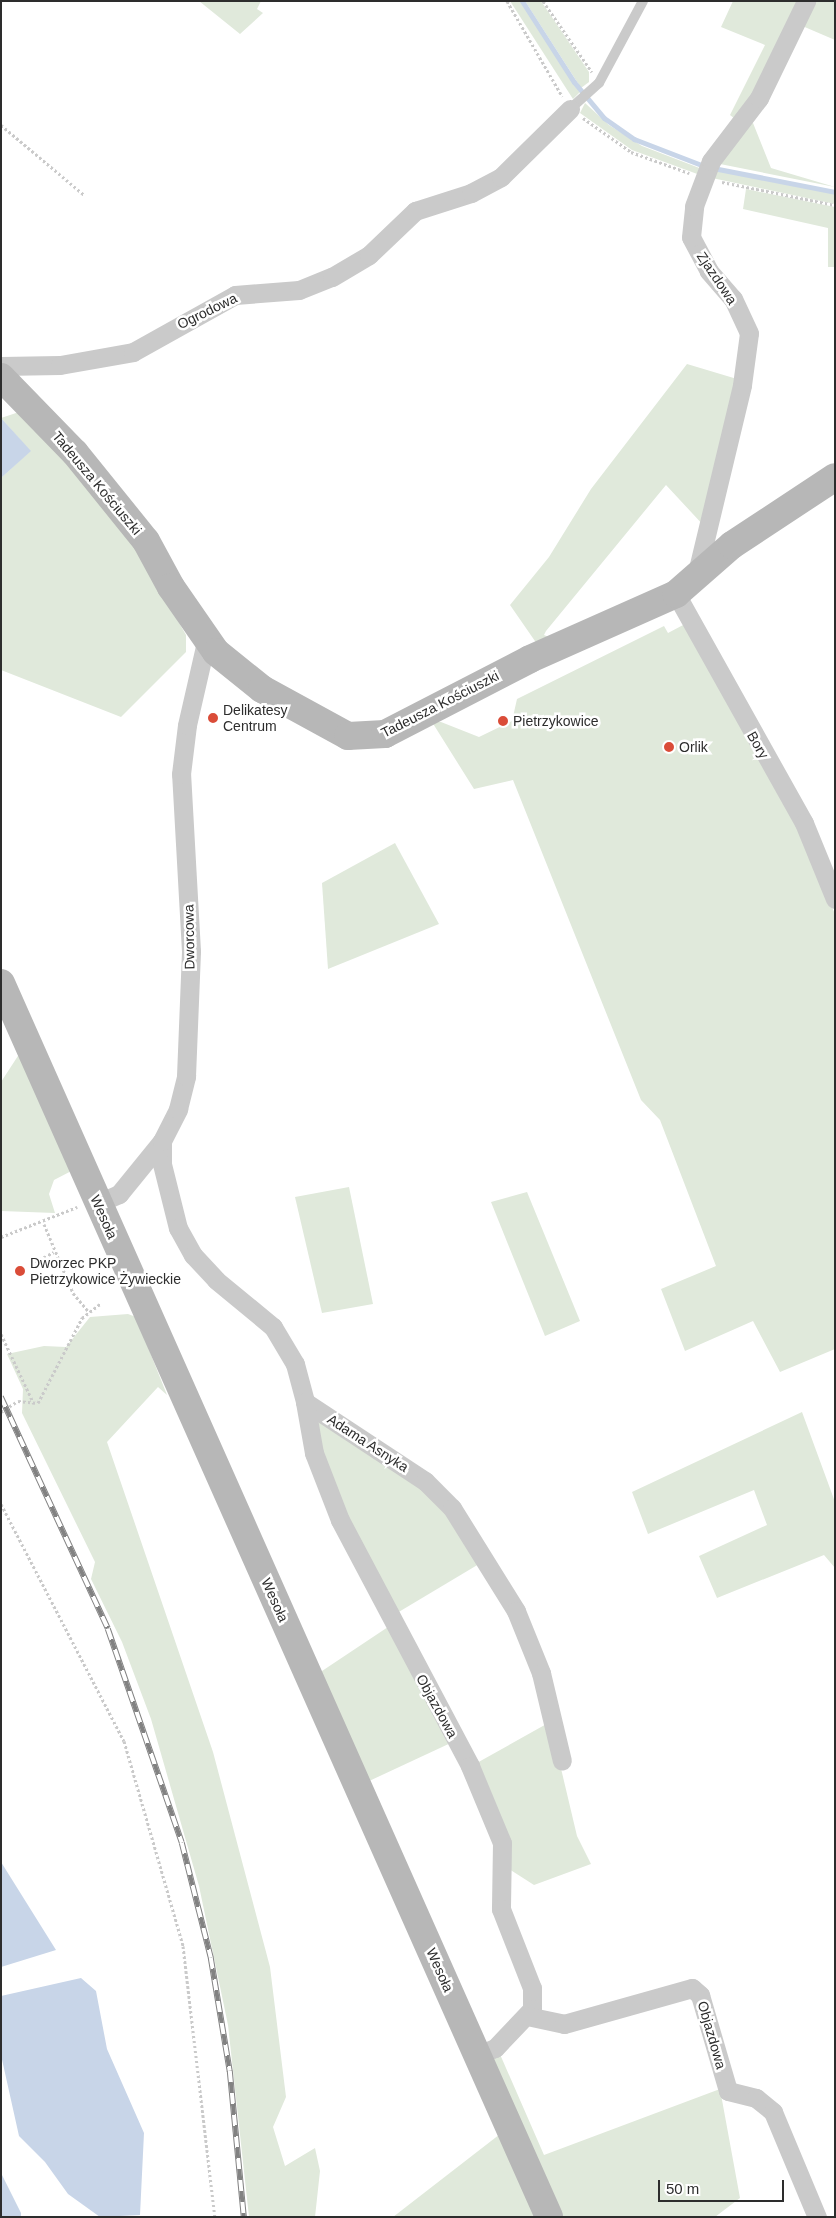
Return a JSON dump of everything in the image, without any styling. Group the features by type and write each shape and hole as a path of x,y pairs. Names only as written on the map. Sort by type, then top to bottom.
{"main road":[{"name":"Tadeusza Kościuszki","path":"1,377 75,453 146,541 206,642 245,677 315,721 348,736 367,738 385,734 530,659 686,585 732,545 835,477"},
{"name":"Wesoła","path":"1,983 88,1205 550,2217"}],"street":[{"name":"Zjazdowa","path":"686,585 742,385 749,333 733,299 710,271 691,236 694,206 706,172 759,98 806,1"},
{"name":"Ogrodowa","path":"1,366 60,365 133,352 235,295 299,290 332,277 369,255 415,211 471,193 501,177 573,106"},
{"name":"Bory","path":"686,585 804,824 835,899"},
{"name":"Dworcowa","path":"88,1205 119,1194 162,1141 178,1109 186,1076 191,951 181,774 187,725 206,642"},
{"path":"162,1141 162,1164 178,1228 193,1255 216,1280 273,1327 295,1364 305,1402"},
{"name":"Adama Asnyka","path":"305,1402 425,1481 452,1508 516,1611 541,1673 562,1761"},
{"name":"Objazdowa","path":"305,1402 314,1453 363,1570 490,1808 502,1843 501,1909 532,1988 532,2009 527,2016 564,2024 692,1988 700,1995 728,2091 756,2098 773,2112 817,2217"},
{"path":"477,2055 495,2048 527,2016"}],"lane":[{"path":"573,106 596,85 643,1"}],"path":[{"path":"543,1 596,85"},
{"path":"507,2 573,106 631,152 835,205"},
{"path":"1,125 84,195"},
{"path":"1,1237 44,1224 88,1205"},
{"path":"44,1224 54,1252 73,1293 89,1312"},
{"path":"35,1262 54,1252"},
{"path":"1,1412 18,1401 38,1403 56,1362 89,1312 101,1304"},
{"path":"1,1334 34,1404"},
{"path":"1,1504 124,1741 184,1946 215,2217"}],"shaded area":[{"path":"199,1 261,1 257,9 263,13 240,34"},
{"path":"510,1 520,1 552,47 580,92 573,99"},
{"path":"525,1 541,1 589,72 589,82 581,88"},
{"path":"733,1 800,1 756,96 735,119 730,115 765,45 721,27"},
{"path":"812,1 835,1 835,40 800,25"},
{"path":"585,103 609,125 642,146 702,169 700,175 632,150 580,113"},
{"path":"753,123 771,168 835,187 715,163 743,125"},
{"path":"714,170 835,192 835,204 712,178"},
{"path":"746,189 835,207 835,267 828,267 828,228 743,209"},
{"path":"687,364 737,379 705,527 666,485 546,631 544,635 549,637 537,644 510,605 549,557 591,489"},
{"path":"22,411 122,523 186,635 186,652 121,717 1,670 1,478 30,451 1,418"},
{"path":"685,624 798,830 835,914 835,1349 780,1372 753,1321 685,1351 661,1289 716,1266 660,1120 641,1100 513,780 474,789 432,722 441,722 479,737 512,721 517,699 664,626 668,633"},
{"path":"395,843 439,924 328,969 322,883"},
{"path":"27,1042 81,1166 54,1180 49,1194 55,1213 1,1211 1,1082"},
{"path":"349,1187 373,1304 322,1313 295,1197"},
{"path":"527,1192 580,1321 545,1336 491,1202"},
{"path":"128,1314 136,1317 167,1395 158,1387 107,1442 213,1752 270,1967 286,2097 273,2127 285,2166 315,2148 320,2171 315,2217 249,2217 228,2025 199,1886 151,1719 122,1642 91,1579 95,1562 22,1413 23,1389 7,1354 44,1346 66,1347 90,1317"},
{"path":"802,1412 835,1502 835,1568 824,1555 717,1598 699,1556 767,1525 754,1490 648,1534 632,1492"},
{"path":"316,1418 419,1481 445,1510 479,1564 392,1616 365,1567 314,1432"},
{"path":"388,1627 455,1741 367,1782 319,1673"},
{"path":"550,1722 577,1836 591,1864 534,1885 509,1869 475,1764"},
{"path":"499,2052 544,2155 720,2089 740,2198 715,2217 560,2217 489,2058"},
{"path":"504,2131 547,2217 393,2217"}],"water":[{"path":"1,418 31,451 1,478"},
{"path":"1,1862 56,1950 1,1967"},
{"path":"81,1978 96,1991 107,2049 144,2133 140,2215 100,2217 68,2194 45,2162 19,2136 1,2055 1,1996"},
{"path":"1,2173 21,2213 21,2217 1,2217"}],"waterway":[{"path":"522,1 574,82 604,118 634,139 704,166"},
{"path":"713,168 835,192"}],"railway":[{"path":"1,1397 108,1629 182,1843 211,1958 230,2071 244,2217"}],"place":[{"name":"Delikatesy Centrum","path":"213,718"},
{"name":"Pietrzykowice","path":"503,721"},
{"name":"Orlik","path":"669,747"},
{"name":"Dworzec PKP Pietrzykowice Żywieckie","path":"20,1271"}]}
